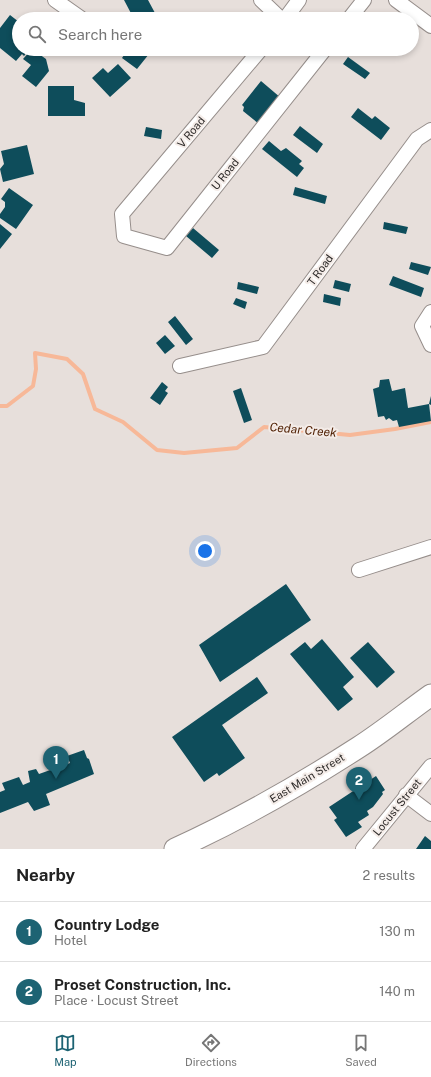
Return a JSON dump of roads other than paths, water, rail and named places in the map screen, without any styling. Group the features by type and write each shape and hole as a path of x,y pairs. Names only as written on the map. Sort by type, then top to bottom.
{"highway":[{"name":"East Main Street","path":"175,849 273,799 360,746 431,695"}],"street":[{"path":"55,0 72,12"},
{"path":"261,0 274,12"},
{"path":"291,12 299,0"},
{"path":"355,12 364,0"},
{"path":"396,0 412,5"},
{"path":"419,13 431,26"},
{"name":"V Road","path":"122,214 255,56"},
{"name":"U Road","path":"122,214 124,236 167,248 319,56"},
{"name":"T Road","path":"180,366 263,347 417,138 431,130"},
{"path":"431,312 422,326 431,345"},
{"path":"359,570 431,547"},
{"name":"Locust Street","path":"363,849 431,766"},
{"path":"406,795 431,814"}],"waterway":[{"name":"Cedar Creek","path":"0,406 7,406 33,386 36,369 35,353 67,359 83,374 95,409 123,422 157,450 184,453 237,448 264,427 350,435 395,429 431,422"}],"place":[{"name":"Country Lodge","path":"56,779"},
{"name":"Proset Construction, Inc.","path":"359,800"}]}
